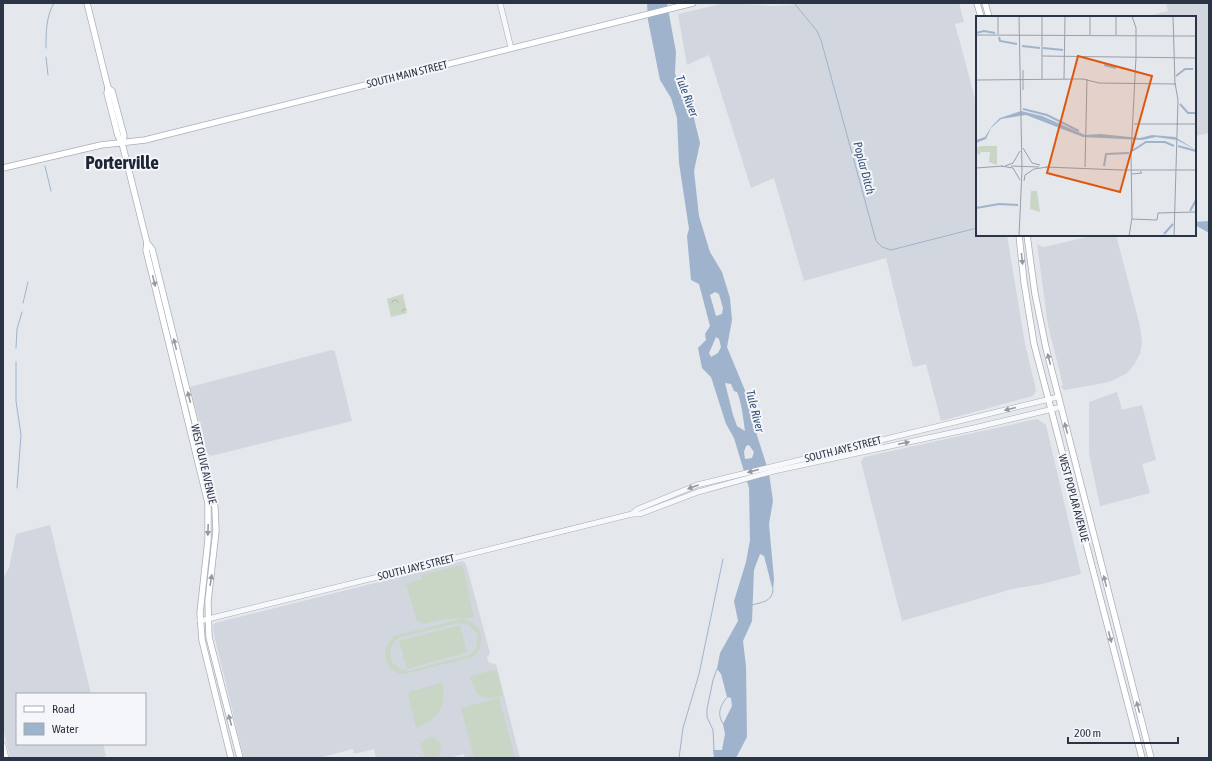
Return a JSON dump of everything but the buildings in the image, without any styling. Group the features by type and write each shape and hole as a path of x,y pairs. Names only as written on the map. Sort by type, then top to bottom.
{"main road":[{"name":"WEST OLIVE AVENUE","path":"87,3 118,136 122,143 147,243 146,250 204,486 208,510 208,540 201,592 200,621 205,658 232,758"},
{"name":"SOUTH MAIN STREET","path":"3,168 101,145 145,140 693,3"},
{"path":"977,3 981,16"},
{"path":"985,3 989,16"},
{"name":"WEST POPLAR AVENUE","path":"1019,236 1030,322 1048,399 1142,758"},
{"name":"WEST POPLAR AVENUE","path":"1027,236 1038,310 1060,407 1151,758"},
{"name":"WEST OLIVE AVENUE","path":"147,243 152,249 211,487 215,513 216,539 209,594 208,619 212,652 240,758"},
{"path":"187,416 190,417 192,424 197,431"},
{"path":"205,658 210,664 217,688 223,694"}],"street":[{"path":"500,3 512,48"},
{"name":"SOUTH JAYE STREET","path":"632,514 638,509 697,485 1058,397"},
{"name":"SOUTH JAYE STREET","path":"200,621 632,514 647,512 698,492 774,471 952,433 1060,407"},
{"path":"3,745 6,758"}],"shaded area":[{"path":"725,3 775,6 813,3 959,3 964,22 955,24 976,102 976,236 1007,236 1025,344 1036,390 1033,396 941,421 926,364 913,367 886,258 804,281 774,178 751,188 709,55 687,65 678,14"},
{"path":"1166,3 1209,3 1209,133 1196,136 1196,16 1148,16 1168,11"},
{"path":"1091,236 1116,236 1140,326 1142,343 1140,354 1134,365 1126,374 1109,382 1065,390 1061,387 1063,385 1048,325 1037,244 1042,247"},
{"path":"332,350 335,352 352,421 211,456 207,453 190,387"},
{"path":"1117,392 1122,410 1142,405 1156,460 1142,464 1150,493 1100,506 1089,453 1089,402"},
{"path":"1037,419 1046,425 1081,574 1042,584 1012,589 902,621 861,462 864,457"},
{"path":"50,525 91,693 16,693 16,745 103,745 106,756 99,758 10,758 3,728 3,578 9,568 16,534"},
{"path":"463,561 466,564 490,653 487,657 489,663 496,664 520,758 465,758 464,754 449,758 419,758 418,756 410,758 376,758 374,749 354,754 353,749 318,758 244,758 215,639 213,626 215,623"}],"green space":[{"path":"403,294 407,313 391,317 387,299"},
{"path":"460,565 463,567 474,618 446,619 424,624 417,621 406,584 422,579 422,575"},
{"path":"462,619 469,621 478,629 481,634 481,639 478,651 473,657 405,674 392,670 387,663 385,649 394,636","holes":["457,623 469,625 478,635 476,649 470,655 409,671 400,669 392,662 390,649 395,641 401,637"]},
{"path":"460,625 467,652 407,669 399,641"},
{"path":"494,670 497,671 503,696 484,698 477,693 470,676"},
{"path":"442,683 443,699 439,711 430,721 416,728 408,695 411,691"},
{"path":"499,698 515,758 474,758 461,708"},
{"path":"434,737 441,744 439,756 425,758 420,744 427,738"}],"water":[{"path":"647,3 667,3 676,52 675,73 683,100 691,106 700,143 694,171 699,216 710,252 722,272 730,298 732,320 727,347 751,405 754,426 769,473 773,501 769,524 774,579 773,591 764,556 760,554 754,570 752,621 743,641 746,666 747,737 736,758 714,758 713,750 722,750 725,734 723,724 732,706 731,698 727,697 721,674 717,669 720,653 738,621 734,601 746,562 750,540 749,488 734,438 726,424 711,377 702,368 698,348 706,340 705,334 710,326 699,284 691,280 687,236 689,229 679,163 677,118 671,98 660,80 648,20","holes":["715,292 719,294 723,308 722,314 716,316 710,295","716,337 719,339 721,347 718,353 711,357 709,353","725,383 731,384 734,391 737,392 745,431 737,426","749,445 754,452 752,458 745,459 744,452 746,446"]},
{"path":"1209,221 1209,233 1196,226 1196,222"}],"waterway":[{"path":"46,48 46,31 49,13 54,3"},
{"name":"Poplar Ditch","path":"794,3 817,31 821,40 876,241 882,247 891,250 976,228"},
{"path":"46,57 48,75"},
{"path":"45,166 51,191"},
{"path":"23,303 28,282"},
{"path":"16,348 17,329 22,312"},
{"path":"16,362 16,401 21,435 17,488"},
{"path":"679,758 683,728 699,674 723,559"},
{"path":"752,605 769,599 773,590"},
{"path":"714,750 713,730 707,717 707,709 713,680 717,669"},
{"path":"724,725 720,717 720,710 728,696"}],"district":[{"name":"Porterville","path":"122,162"}],"water label":[{"name":"Tule River","path":"687,96"},
{"name":"Tule River","path":"755,411"}]}
